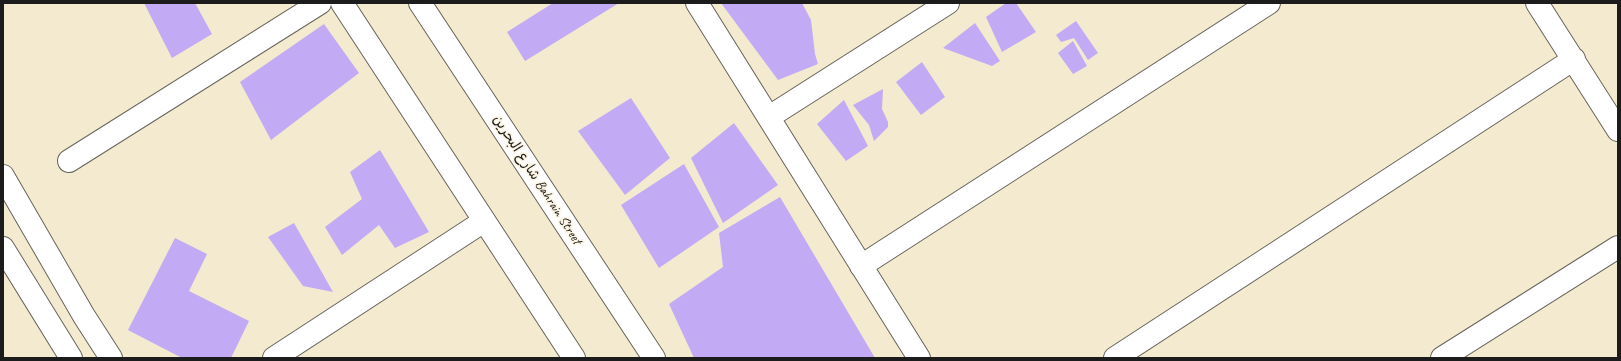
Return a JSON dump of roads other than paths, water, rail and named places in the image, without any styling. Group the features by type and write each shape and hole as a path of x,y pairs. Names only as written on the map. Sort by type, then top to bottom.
{"street":[{"path":"70,161 320,3"},
{"path":"342,3 574,358"},
{"name":"شارع البحرين Bahrain Street","path":"420,3 654,358"},
{"path":"697,3 862,266 916,357"},
{"path":"769,117 948,3"},
{"path":"862,266 1269,3"},
{"path":"1537,3 1618,130"},
{"path":"1115,358 1574,59"},
{"path":"3,176 84,316 111,358"},
{"path":"274,358 484,221"},
{"path":"1442,358 1618,247"},
{"path":"4,253 71,358"},
{"path":"56,333 84,316"}]}
